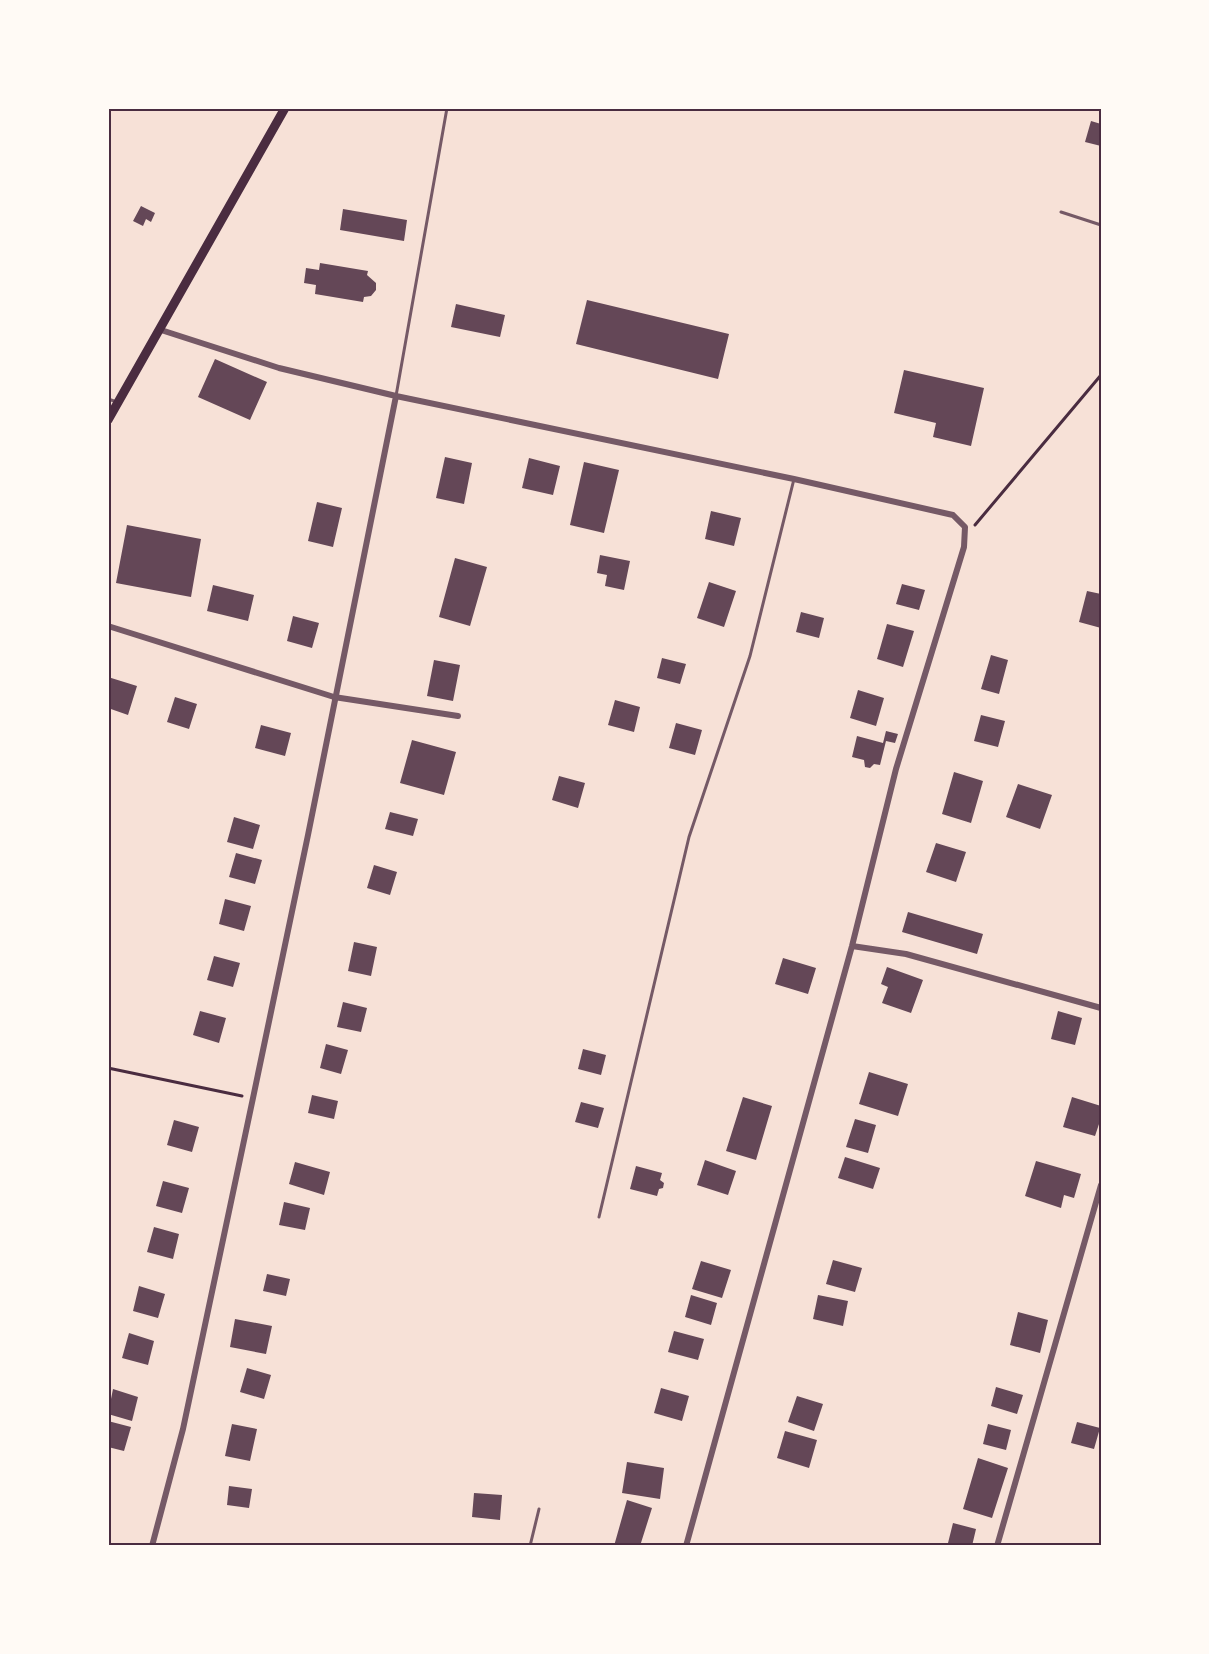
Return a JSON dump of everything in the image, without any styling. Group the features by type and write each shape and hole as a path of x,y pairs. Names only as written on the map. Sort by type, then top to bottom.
{"main road":[{"path":"108,420 285,108"}],"street":[{"path":"161,330 279,368 396,396 794,479 953,515 965,527 964,547 896,769 852,946 686,1546"},
{"path":"152,1546 183,1429 308,835 396,396"},
{"path":"108,626 334,697 458,716"},
{"path":"852,946 906,954 1101,1008"},
{"path":"997,1546 1101,1185"}],"lane":[{"path":"396,396 447,108"},
{"path":"1061,212 1101,225"},
{"path":"108,399 118,403"},
{"path":"599,1217 689,837 750,656 794,479"},
{"path":"530,1546 539,1509"}],"path":[{"path":"964,537 1101,375"},
{"path":"108,1068 253,1098"}],"building":[{"path":"1091,121 1101,124 1101,146 1085,142"},
{"path":"141,206 155,213 151,222 146,219 143,226 133,221"},
{"path":"343,209 407,220 404,241 340,230"},
{"path":"320,263 368,271 367,275 376,283 376,290 371,296 364,297 363,302 315,294 316,285 304,283 306,268 319,270"},
{"path":"587,300 729,334 718,379 576,344"},
{"path":"456,304 505,315 500,337 451,327"},
{"path":"215,359 267,382 250,420 198,397"},
{"path":"904,370 984,388 971,446 933,437 936,423 894,413"},
{"path":"445,457 472,463 464,504 436,498"},
{"path":"529,458 560,466 553,495 522,488"},
{"path":"584,462 619,470 604,533 570,525"},
{"path":"317,502 342,508 333,547 308,541"},
{"path":"711,511 741,518 734,546 705,539"},
{"path":"127,525 201,539 191,597 116,583"},
{"path":"600,555 630,561 624,590 605,586 607,575 597,573"},
{"path":"455,558 487,567 470,626 439,617"},
{"path":"709,582 736,591 724,627 697,618"},
{"path":"902,584 925,590 919,610 896,604"},
{"path":"213,585 254,595 248,621 207,611"},
{"path":"1087,591 1101,594 1101,628 1079,622"},
{"path":"801,612 824,618 819,638 796,632"},
{"path":"293,616 319,623 312,648 287,641"},
{"path":"887,624 914,631 903,667 877,659"},
{"path":"991,655 1008,660 999,694 981,689"},
{"path":"662,658 686,664 680,684 657,678"},
{"path":"434,660 460,665 453,701 427,696"},
{"path":"108,677 137,686 128,715 108,708"},
{"path":"858,690 884,698 876,726 850,718"},
{"path":"175,697 197,704 189,729 167,722"},
{"path":"615,700 640,707 634,732 608,725"},
{"path":"981,715 1005,721 998,747 974,741"},
{"path":"676,723 702,730 695,755 669,748"},
{"path":"261,725 291,733 285,756 255,748"},
{"path":"886,731 898,734 895,743 886,741 880,765 865,767 864,760 852,757 857,736 883,743"},
{"path":"412,740 456,752 444,795 400,783"},
{"path":"954,772 983,781 971,823 942,814"},
{"path":"559,776 585,783 578,808 552,800"},
{"path":"1018,784 1052,795 1040,829 1006,817"},
{"path":"390,812 418,819 413,836 385,829"},
{"path":"234,817 260,825 253,849 227,842"},
{"path":"936,843 966,852 956,882 926,872"},
{"path":"236,853 262,860 255,884 229,877"},
{"path":"374,865 397,872 390,895 367,888"},
{"path":"225,899 251,906 244,931 219,924"},
{"path":"908,912 983,934 977,954 902,932"},
{"path":"354,942 377,947 371,976 348,971"},
{"path":"214,956 240,963 233,987 207,980"},
{"path":"783,958 816,968 808,994 775,984"},
{"path":"887,967 923,980 911,1013 882,1003 888,987 881,984"},
{"path":"343,1002 367,1008 361,1032 337,1027"},
{"path":"200,1011 226,1018 219,1043 193,1035"},
{"path":"1058,1011 1082,1018 1075,1045 1051,1039"},
{"path":"326,1044 348,1050 341,1074 320,1068"},
{"path":"583,1049 606,1055 601,1075 578,1069"},
{"path":"869,1072 908,1084 898,1116 859,1104"},
{"path":"312,1095 338,1101 334,1119 308,1113"},
{"path":"743,1097 772,1106 756,1160 726,1151"},
{"path":"1072,1097 1101,1106 1101,1118 1095,1136 1063,1127"},
{"path":"581,1102 604,1108 598,1128 575,1122"},
{"path":"855,1119 876,1125 868,1153 846,1147"},
{"path":"174,1120 199,1127 192,1152 167,1145"},
{"path":"845,1157 880,1168 873,1189 838,1178"},
{"path":"705,1160 736,1171 728,1195 697,1185"},
{"path":"1036,1161 1081,1174 1074,1198 1064,1195 1061,1208 1025,1196"},
{"path":"295,1162 330,1172 324,1195 289,1184"},
{"path":"636,1166 662,1173 660,1180 664,1183 663,1188 659,1189 657,1196 630,1189"},
{"path":"163,1181 189,1188 182,1213 156,1206"},
{"path":"284,1202 310,1208 305,1230 279,1225"},
{"path":"154,1227 179,1234 173,1259 147,1252"},
{"path":"833,1260 862,1268 855,1292 826,1284"},
{"path":"701,1261 731,1270 722,1298 692,1289"},
{"path":"267,1274 290,1279 286,1296 263,1291"},
{"path":"139,1286 165,1294 158,1318 133,1311"},
{"path":"691,1295 717,1303 711,1325 685,1317"},
{"path":"818,1295 848,1301 843,1326 813,1319"},
{"path":"1018,1312 1048,1320 1040,1353 1010,1345"},
{"path":"235,1319 272,1326 266,1354 230,1347"},
{"path":"674,1331 704,1339 698,1360 668,1352"},
{"path":"129,1333 154,1341 148,1365 122,1358"},
{"path":"247,1368 271,1375 264,1399 240,1392"},
{"path":"996,1387 1023,1395 1017,1414 991,1406"},
{"path":"661,1388 689,1396 682,1421 654,1413"},
{"path":"113,1389 138,1397 132,1421 108,1414"},
{"path":"797,1396 823,1404 814,1431 788,1422"},
{"path":"108,1421 131,1427 124,1451 108,1447"},
{"path":"1077,1422 1100,1428 1094,1449 1071,1443"},
{"path":"232,1424 257,1429 250,1461 225,1456"},
{"path":"988,1424 1011,1430 1006,1450 983,1444"},
{"path":"785,1431 817,1440 809,1468 777,1458"},
{"path":"978,1458 1008,1468 992,1518 963,1509"},
{"path":"627,1462 664,1468 660,1499 622,1493"},
{"path":"229,1486 252,1489 249,1508 227,1505"},
{"path":"474,1493 502,1495 500,1520 472,1517"},
{"path":"627,1500 652,1508 640,1546 614,1546"},
{"path":"953,1523 976,1529 972,1546 948,1543"}]}
